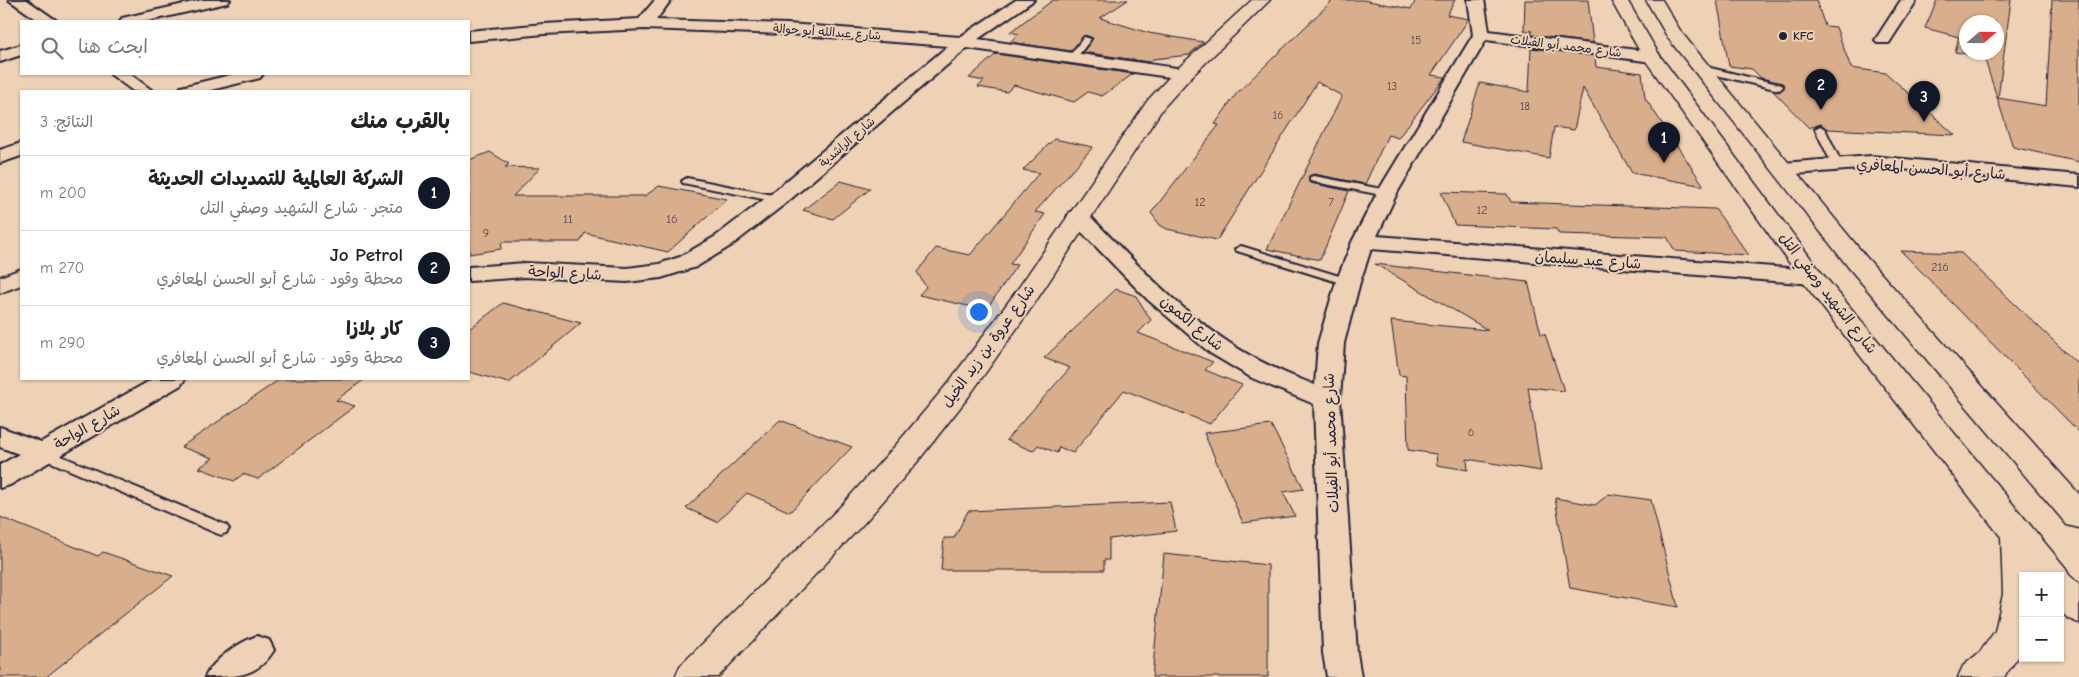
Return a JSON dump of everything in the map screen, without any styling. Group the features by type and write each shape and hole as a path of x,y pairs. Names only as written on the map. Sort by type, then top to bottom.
{"main road":[{"name":"شارع عروة بن زيد الخيل","path":"694,677 853,514 907,453 970,374 1025,298 1155,104 1183,74 1262,0"},
{"name":"شارع الشهيد وصفي التل","path":"1619,0 1652,57 1812,277 2049,572"},
{"path":"1654,0 1674,34 1858,263 2079,516"},
{"path":"1976,677 1986,670 2005,650 2015,630 2021,609 2023,581 2018,534"},
{"path":"2064,591 2079,610"}],"street":[{"path":"17,0 47,20"},
{"path":"132,20 222,0"},
{"path":"644,24 663,0"},
{"name":"شارع الراشدية","path":"661,271 685,264 717,246 849,141 919,77 962,42 1026,0"},
{"path":"1476,0 1481,35"},
{"path":"1883,40 1909,0"},
{"name":"شارع عبدالله أبو حوالة","path":"470,36 544,29 644,24 788,29 962,42 1183,74"},
{"name":"شارع محمد أبو الفيلات","path":"1344,677 1340,653 1327,399 1331,343 1348,282 1363,242 1387,193 1481,35 1652,57"},
{"path":"0,57 20,50"},
{"path":"120,75 143,90"},
{"path":"191,90 250,75"},
{"path":"0,157 20,149"},
{"name":"شارع أبو الحسن المعافري","path":"1783,169 1837,164 1900,163 2079,181"},
{"name":"شارع الكمون","path":"1078,217 1204,336 1238,360 1275,380 1327,399"},
{"name":"شارع عبد سليمان","path":"1363,242 1812,277"},
{"name":"شارع الواحة","path":"470,274 524,270 606,275 661,271"},
{"path":"0,286 20,276"},
{"name":"شارع الواحة","path":"0,436 42,453 170,380"},
{"path":"0,478 42,453"},
{"path":"222,677 257,650"}],"lane":[{"path":"1071,59 1087,39"},
{"path":"1702,69 1779,87"},
{"path":"1820,129 1837,164"},
{"path":"1314,179 1387,193"},
{"path":"687,181 778,199"},
{"path":"1241,249 1348,282"},
{"path":"42,453 221,529"}],"building":[{"path":"1053,0 1128,0 1100,18 1149,33 1203,42 1189,55 1153,59 1149,62 1083,52 1093,38 1085,35 1071,51 1010,42 1019,34 1010,32"},
{"path":"1333,0 1363,0 1411,9 1416,0 1455,0 1447,15 1469,19 1431,75 1445,77 1398,138 1388,135 1365,184 1314,174 1309,176 1310,183 1349,191 1320,260 1267,249 1342,96 1317,82 1217,240 1167,229 1160,225 1151,213 1219,125 1215,124 1237,93"},
{"path":"1525,0 1588,0 1593,43 1531,35 1532,31 1524,30"},
{"path":"1717,0 1816,0 1825,26 1836,27 1851,68 1886,73 1955,135 1827,129 1821,124 1809,128 1773,91 1779,92 1784,88 1782,83 1761,78 1752,69 1729,66"},
{"path":"1937,0 2011,0 2004,53 2004,15 1959,15 1959,37 1925,28"},
{"path":"2052,0 2079,0 2079,162 2013,147 1985,60 2003,60 1998,98 2046,106"},
{"path":"1959,37 1959,53 1955,52"},
{"path":"1531,48 1595,56 1596,67 1642,73 1645,98 1704,186 1632,173 1583,88 1574,130 1554,127 1549,158 1461,142 1480,83 1529,92"},
{"path":"996,54 1133,74 1102,96 1088,92 1074,102 1014,85 1007,92 978,87 984,81 969,78"},
{"path":"1054,139 1093,147 1035,212 1045,214 1010,264 1017,265 986,310 919,295 926,287 917,272 936,248 970,255 1039,173 1023,170"},
{"path":"490,152 509,164 505,167 540,168 513,196 645,196 659,186 727,199 668,252 585,233 580,242 502,242 501,249 470,254 470,160"},
{"path":"841,181 870,189 833,219 803,210"},
{"path":"1441,192 1507,194 1511,202 1715,209 1749,255 1675,251 1667,237 1559,234 1556,229 1455,225"},
{"path":"1901,251 1961,253 2079,365 2079,432"},
{"path":"1375,264 1528,282 1541,334 1545,334 1564,391 1528,387 1541,471 1467,459 1468,470 1437,465 1436,454 1408,450 1406,376 1399,375 1391,321 1488,330"},
{"path":"1116,289 1136,296 1151,320 1138,333 1213,362 1205,370 1242,385 1210,424 1124,390 1073,453 1059,447 1057,453 1038,445 1033,451 1006,440 1070,368 1044,358"},
{"path":"503,303 581,323 509,383 470,372 470,328"},
{"path":"279,380 364,380 336,400 355,406 258,479 243,474 234,481 199,468 213,458 181,447"},
{"path":"780,420 852,447 790,512 747,493 717,522 686,508"},
{"path":"1271,425 1304,489 1283,492 1295,516 1243,523 1204,433"},
{"path":"1609,494 1651,500 1678,607 1570,588 1555,498 1595,505"},
{"path":"1170,502 1176,531 1109,539 1109,560 1104,560 1104,570 941,570 944,538 954,538 968,511"},
{"path":"0,517 98,556 103,552 173,576 46,677 0,677"},
{"path":"1164,554 1268,565 1268,677 1152,677"}],"place":[{"name":"KFC","path":"1783,36"},
{"name":"Jo Petrol","path":"1821,110"},
{"name":"كار بلازا","path":"1924,122"},
{"name":"الشركة العالمية للتمديدات الحديثة","path":"1664,163"}]}
